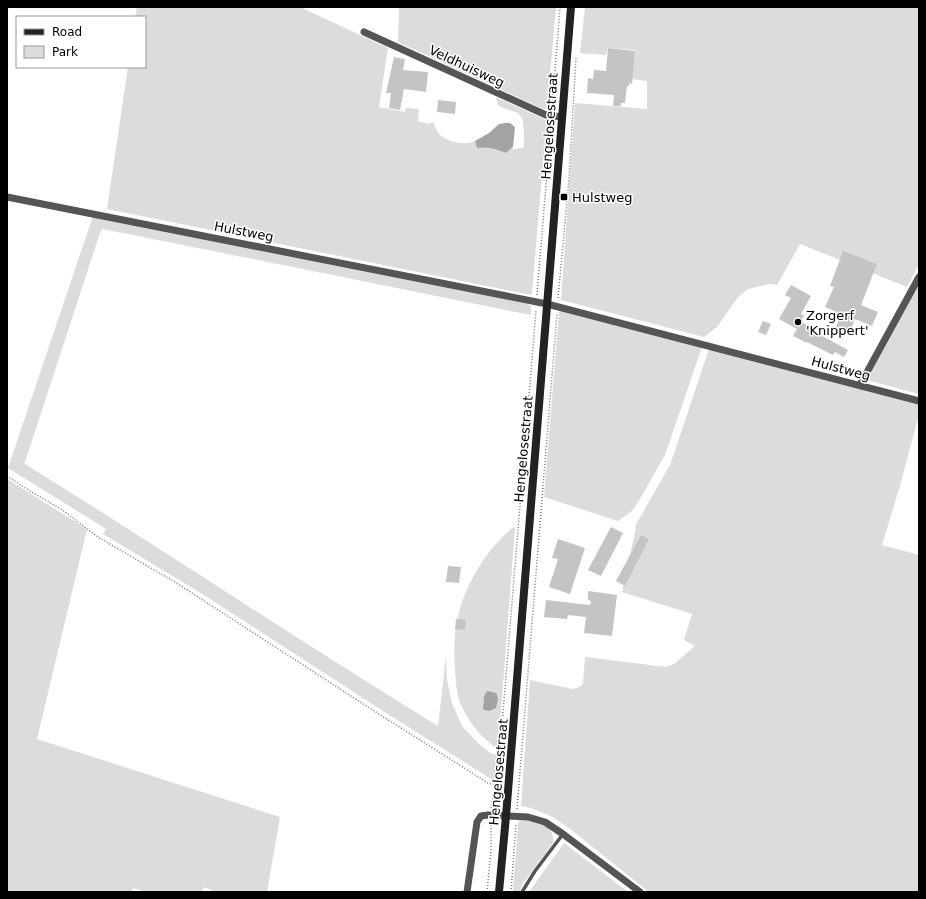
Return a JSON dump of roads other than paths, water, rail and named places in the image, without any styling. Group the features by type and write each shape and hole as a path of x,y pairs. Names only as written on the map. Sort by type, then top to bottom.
{"main road":[{"name":"Hengelosestraat","path":"499,892 570,7"}],"street":[{"name":"Veldhuisweg","path":"364,32 546,115 562,117"},
{"name":"Hulstweg","path":"7,197 547,304 919,401"},
{"path":"860,385 919,277"},
{"path":"467,892 477,822 481,816 491,815 528,817 545,822 564,834 640,892"}],"lane":[{"path":"522,892 535,870 564,834"}],"place":[{"name":"Hulstweg","path":"564,197"},
{"name":"Zorgerf 'Knippert'","path":"798,322"}]}
